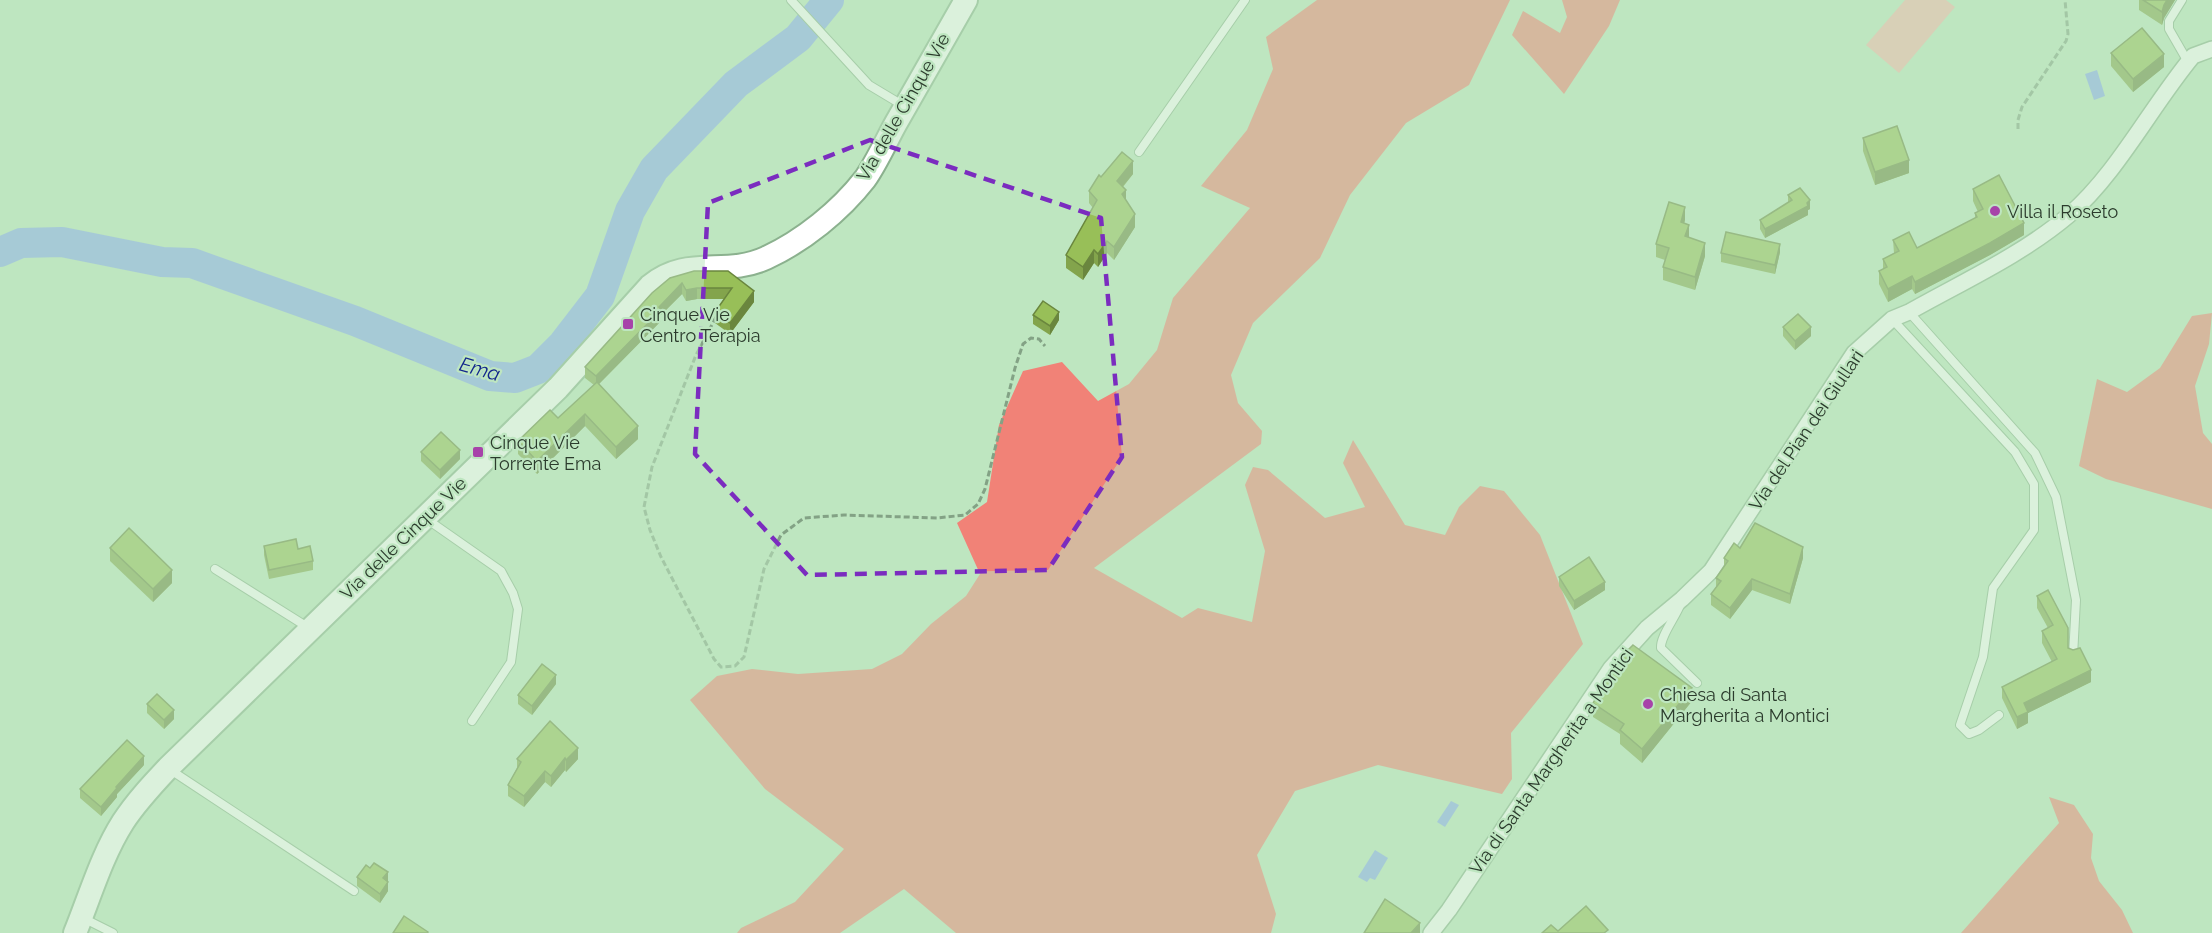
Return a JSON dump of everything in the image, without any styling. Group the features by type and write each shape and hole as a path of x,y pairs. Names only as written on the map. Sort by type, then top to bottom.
{"street":[{"name":"Via delle Cinque Vie","path":"78,925 122,823 139,800 168,768 558,388 650,286 662,276 682,270 740,267 754,264 781,251 819,227 865,178 966,0"},
{"name":"Via del Pian dei Giullari","path":"1682,598 1711,571 1854,353 1892,319 1909,312 2031,243 2070,214 2100,184 2187,62 2193,56 2212,49"},
{"name":"Via di Santa Margherita a Montici","path":"1431,933 1449,910 1611,668 1647,628 1682,598"}],"lane":[{"path":"791,0 869,85 906,107"},
{"path":"1138,152 1245,0"},
{"path":"2182,0 2169,21 2169,29 2187,62"},
{"path":"1909,312 2036,453 2056,497 2076,600 2073,656"},
{"path":"1892,319 2015,452 2034,484 2034,530 1994,588 1983,657 1960,725 1969,734 1979,730 1999,715"},
{"path":"424,518 501,571 513,593 518,609 512,662 472,721"},
{"path":"215,569 310,629"},
{"path":"1682,598 1676,616 1664,634 1661,648 1697,683"},
{"path":"168,768 354,891"},
{"path":"78,925 113,933"}],"path":[{"path":"2018,129 2022,107 2068,34 2065,0"},
{"path":"718,314 696,355 652,467 644,507 661,557 714,659 722,668 735,666 744,657 764,569 781,535 804,518 844,515 937,518 965,515 978,504 985,489 1023,344 1031,338 1040,339 1045,346"}],"highlighted area":[{"path":"870,140 1101,218 1122,457 1048,570 807,575 695,454 708,203"}],"shaded area":[{"path":"1317,0 1510,0 1469,85 1406,123 1350,195 1320,258 1253,323 1231,375 1238,403 1262,431 1261,444 1094,568 1182,618 1198,608 1252,622 1265,551 1245,485 1253,467 1268,470 1325,518 1365,507 1343,463 1353,440 1405,525 1445,535 1459,507 1480,486 1504,491 1540,535 1583,644 1511,733 1512,779 1502,794 1378,765 1295,791 1257,855 1276,914 1271,933 956,933 904,889 840,933 737,933 741,928 795,902 844,849 765,789 690,700 717,676 752,669 798,674 872,669 902,654 931,624 966,596 980,574 957,523 987,502 999,425 1023,371 1062,362 1098,401 1129,384 1157,350 1173,298 1250,208 1201,186 1247,130 1273,69 1266,37"},
{"path":"1562,0 1620,0 1609,26 1564,94 1512,35 1523,11 1560,33 1567,17"},
{"path":"1905,0 1946,0 1955,7 1899,73 1866,45"},
{"path":"2212,313 2209,344 2195,386 2203,433 2212,444 2212,509 2106,479 2079,466 2097,379 2127,392 2160,368 2192,316"},
{"path":"2049,797 2074,805 2093,834 2091,858 2099,881 2122,910 2133,933 1961,933 2059,823"}],"water":[{"path":"2097,70 2105,96 2094,100 2085,74"},
{"path":"1451,801 1459,805 1445,827 1437,822"},
{"path":"1375,850 1388,858 1375,880 1370,878 1367,882 1358,877"}],"building":[{"path":"2143,0 2167,0 2162,12"},
{"path":"2142,28 2164,54 2133,79 2111,53"},
{"path":"1897,126 1909,160 1875,172 1863,138"},
{"path":"1122,152 1133,161 1117,181 1126,190 1122,194 1135,214 1114,247 1107,241 1098,254 1094,250 1083,267 1066,255 1097,200 1089,191 1099,175 1101,177"},
{"path":"1999,175 2024,223 1915,282 1912,276 1888,289 1879,271 1887,267 1883,259 1899,251 1893,240 1909,232 1917,248 1977,217 1975,213 1983,209 1973,189"},
{"path":"1800,188 1810,200 1807,203 1808,206 1765,229 1760,220 1792,200 1788,195"},
{"path":"1669,202 1685,207 1681,222 1689,225 1685,236 1705,243 1695,277 1663,267 1669,248 1656,244"},
{"path":"1726,232 1780,244 1775,265 1721,253"},
{"path":"694,271 728,271 754,291 730,323 715,312 732,288 686,290 682,283 659,307 661,310 596,376 585,367 652,293 670,278"},
{"path":"1043,301 1059,312 1050,326 1033,315"},
{"path":"1798,314 1811,327 1795,341 1783,327"},
{"path":"597,382 638,426 616,447 585,414 537,461 518,441 550,410 558,418"},
{"path":"441,432 460,450 440,470 421,452"},
{"path":"1755,523 1803,547 1790,594 1752,579 1730,608 1711,594 1721,581 1716,578 1728,561 1724,558 1734,543 1740,548"},
{"path":"129,528 172,570 153,589 110,548"},
{"path":"296,539 298,549 310,546 313,561 269,570 264,546"},
{"path":"1589,557 1605,582 1574,601 1559,577"},
{"path":"2048,590 2068,628 2068,648 2073,650 2080,648 2091,670 2024,703 2028,712 2017,717 2002,687 2057,659 2042,631 2053,625 2037,596"},
{"path":"1633,645 1692,688 1642,749 1620,730 1624,724 1593,703 1620,658"},
{"path":"542,664 556,675 532,706 518,695"},
{"path":"157,694 174,710 164,720 147,704"},
{"path":"550,721 578,748 566,760 565,758 551,776 545,771 524,796 508,785 521,762 517,759"},
{"path":"127,740 144,756 101,807 80,789"},
{"path":"374,863 388,872 383,878 388,882 380,894 357,877 366,865 370,868"},
{"path":"1385,899 1420,923 1411,933 1364,933"},
{"path":"1586,906 1608,930 1604,933 1542,933 1551,925 1558,931"},
{"path":"404,916 428,932 393,933"}],"waterway":[{"name":"Ema","path":"0,252 21,243 62,242 162,262 192,263 355,321 490,376 515,378 538,369 563,344 600,296 630,211 654,169 736,84 798,38 829,0"}],"place":[{"name":"Villa il Roseto","path":"1995,211"},
{"name":"Cinque Vie Centro Terapia","path":"628,324"},
{"name":"Cinque Vie Torrente Ema","path":"478,452"},
{"name":"Chiesa di Santa Margherita a Montici","path":"1648,704"}]}
